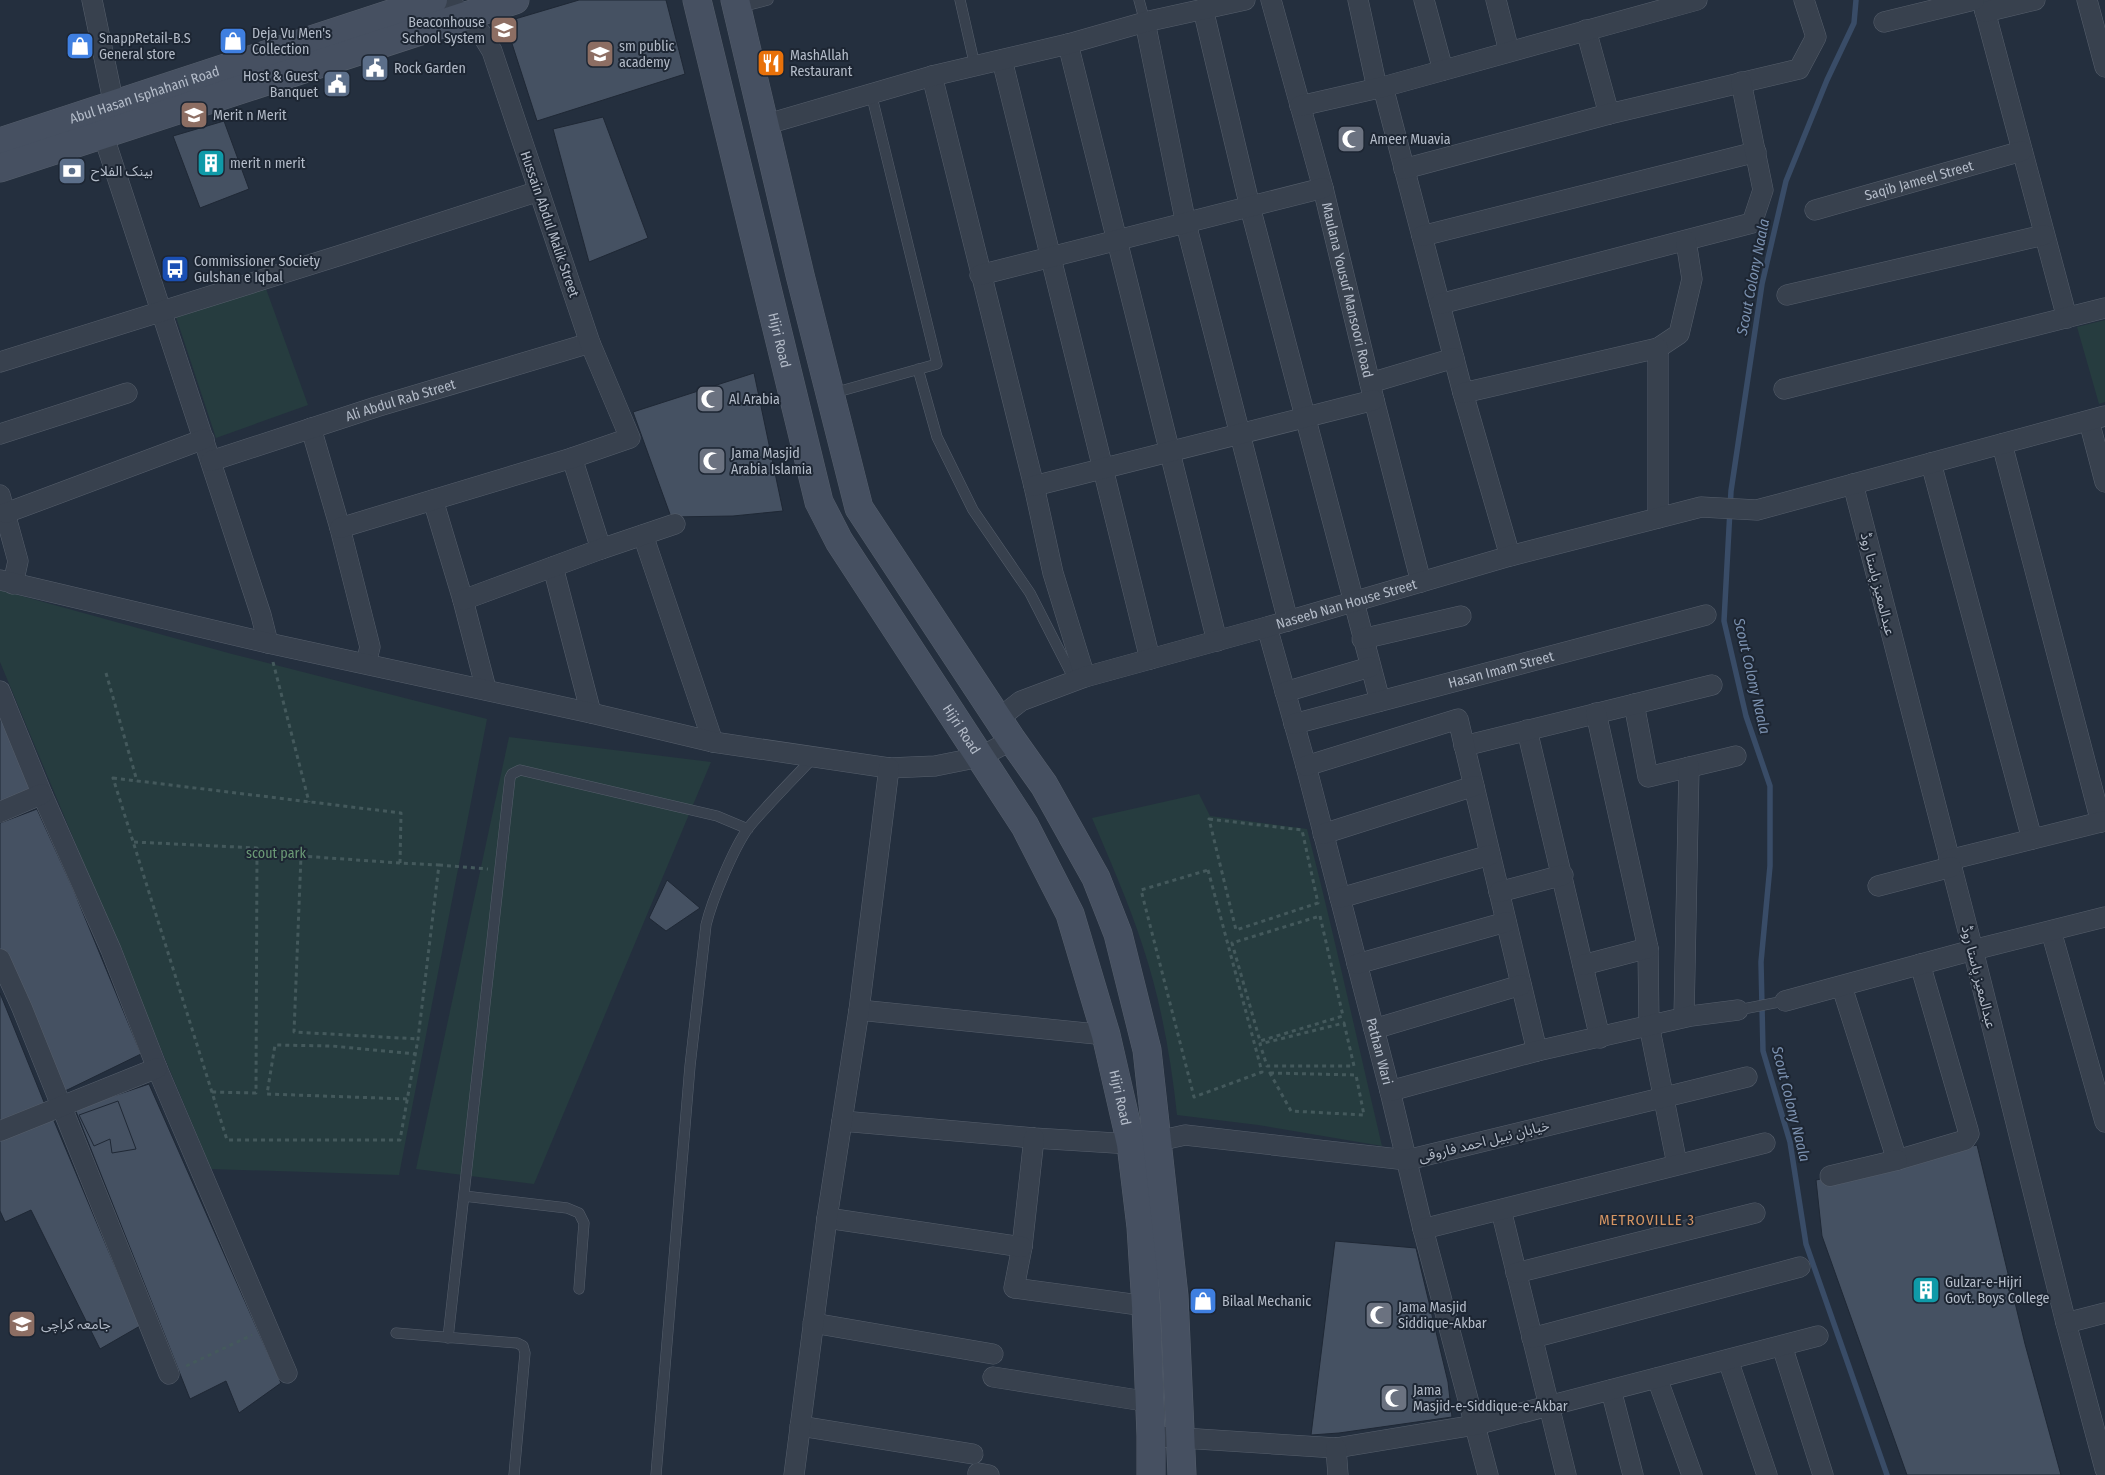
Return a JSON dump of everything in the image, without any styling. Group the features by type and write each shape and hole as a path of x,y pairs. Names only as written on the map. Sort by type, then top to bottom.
{"main road":[{"name":"Abul Hasan Isphahani Road","path":"0,142 114,105 421,13 515,0"},
{"name":"Hijri Road","path":"697,0 819,502 839,542 1025,826 1070,914 1106,1035 1131,1144 1141,1227 1146,1306 1151,1475"},
{"path":"735,4 859,508 1044,785 1096,878 1118,934 1147,1050 1158,1141 1174,1296 1182,1475"},
{"name":"Abul Hasan Isphahani Road","path":"0,168 103,134 421,13"}],"street":[{"path":"92,0 114,105"},
{"path":"764,124 932,76 1068,44 1145,22 1245,0"},
{"name":"Maulana Yousuf Mansoori Road","path":"1271,0 1323,188 1421,582"},
{"path":"1358,0 1463,394 1510,556"},
{"path":"1424,0 1443,70"},
{"path":"1496,0 1509,51"},
{"path":"1404,169 1609,114 1799,69 1816,37 1804,0"},
{"path":"1884,22 1980,4 2035,0"},
{"path":"2087,0 2105,67"},
{"path":"1300,106 1443,70 1686,1"},
{"path":"1980,4 2022,151 2066,318"},
{"name":"Hussain Abdul Malik Street","path":"456,8 481,33 492,51 590,343 630,438 572,458"},
{"path":"1203,9 1250,207 1352,602 1380,701"},
{"path":"1145,22 1186,224 1288,621"},
{"path":"1586,30 1609,114"},
{"path":"1068,44 1216,641"},
{"path":"1002,60 1150,659"},
{"path":"932,76 1034,486 1052,573 1080,679"},
{"path":"1440,304 1752,223 1763,190 1741,82"},
{"path":"103,134 204,438 261,615 268,643"},
{"name":"Saqib Jameel Street","path":"1815,210 2022,151"},
{"path":"1422,236 1756,152"},
{"path":"980,275 1323,188"},
{"path":"0,362 539,191"},
{"path":"1787,296 2044,235"},
{"path":"1463,394 1658,348 1679,334 1692,279 1686,241"},
{"path":"1784,389 2105,308"},
{"name":"Ali Abdul Rab Street","path":"211,461 376,406 590,343"},
{"path":"1658,348 1658,518"},
{"path":"1034,486 1304,418 1454,358"},
{"path":"0,434 127,393"},
{"path":"2097,419 2105,482"},
{"name":"Naseeb Nan House Street","path":"6,582 268,643 592,713 713,742 889,768 935,766 980,757 1005,729 1021,702 1080,679 1510,556 1701,507 1757,510 2097,419"},
{"path":"310,428 340,528 370,647 366,663"},
{"path":"6,582 18,561 3,504 204,438"},
{"path":"1878,886 2103,821 2002,444"},
{"path":"340,528 572,458 601,549"},
{"path":"1931,463 2032,840"},
{"name":"عبدالمعیز پاستا روڈ","path":"1853,484 2066,1323 2098,1413 2105,1469"},
{"path":"433,500 463,600 486,690"},
{"path":"463,600 675,524"},
{"path":"643,535 713,742"},
{"path":"553,567 592,713"},
{"name":"Hasan Imam Street","path":"1294,724 1706,614"},
{"path":"1362,639 1461,616"},
{"name":"Pathan Wari","path":"1267,627 1306,766 1390,1091 1423,1229 1488,1475"},
{"path":"1285,692 1370,667"},
{"path":"1464,746 1712,685"},
{"path":"1,694 42,794 111,950 157,1068 287,1373"},
{"path":"1634,704 1648,777 1736,756"},
{"path":"1596,714 1648,948 1649,1025 1677,1164"},
{"path":"1306,766 1458,720 1537,1051"},
{"path":"1527,730 1563,875 1600,1038"},
{"path":"1684,1017 1689,767"},
{"path":"794,1475 827,1218 859,1010 889,768"},
{"path":"1323,834 1474,786"},
{"path":"0,812 42,794"},
{"path":"1340,898 1490,855"},
{"path":"1499,892 1563,875"},
{"path":"1785,1001 1972,950 2105,917"},
{"path":"1357,964 1506,922"},
{"path":"2051,930 2105,1122"},
{"path":"1583,964 1648,948"},
{"path":"0,958 62,1106 169,1374"},
{"path":"1830,1176 1897,1160 1965,1140 1969,1134 1920,964"},
{"path":"1374,1029 1521,985"},
{"path":"1842,987 1897,1160"},
{"path":"859,1010 1106,1035"},
{"path":"1390,1091 1537,1051 1600,1038 1684,1017 1738,1010"},
{"path":"0,1132 157,1068"},
{"name":"خیابانِ نبیل احمد فاروقی","path":"842,1121 1034,1138 1131,1144 1185,1135 1407,1160 1747,1077"},
{"path":"1034,1138 1022,1247 1014,1288 1146,1306"},
{"path":"1423,1229 1765,1143"},
{"path":"1501,1210 1566,1475"},
{"path":"1516,1273 1754,1213"},
{"path":"827,1218 1022,1247"},
{"path":"1532,1338 1800,1267"},
{"path":"2066,1323 2105,1313"},
{"path":"813,1323 993,1354"},
{"path":"1151,1436 1336,1448 1475,1425 1818,1336"},
{"path":"1782,1346 1823,1475"},
{"path":"1728,1360 1767,1475"},
{"path":"993,1377 1150,1402"},
{"path":"1657,1378 1692,1475"},
{"path":"1610,1390 1633,1475"},
{"path":"800,1426 980,1467"},
{"path":"1336,1448 1338,1475"}],"lane":[{"path":"735,4 768,0"},
{"path":"960,0 974,66"},
{"path":"1139,0 1145,22"},
{"path":"830,394 936,364 871,94"},
{"path":"918,369 937,437 973,510 1030,593 1080,679"},
{"path":"656,1475 689,1076 709,911 726,871 748,829 814,757"},
{"path":"448,1338 510,778 512,774 520,770 717,816 748,829"},
{"path":"1738,1010 1785,1001"},
{"path":"464,1196 567,1208 579,1213 584,1223 579,1289"},
{"path":"396,1333 517,1343 523,1346 525,1353 514,1475"}],"path":[{"path":"268,643 308,802"},
{"path":"106,673 137,781"},
{"path":"400,863 401,813 113,778 227,1140 400,1140 418,1040 439,865"},
{"path":"1209,819 1302,830 1318,903 1236,930 1209,819"},
{"path":"134,842 257,848 256,1093 211,1092"},
{"path":"418,1040 294,1032 301,856 500,870"},
{"path":"1208,870 1262,1072 1194,1097 1141,890 1208,870"},
{"path":"1320,916 1343,1016 1260,1040 1232,943 1320,916"},
{"path":"1344,1023 1354,1066 1267,1066 1260,1044 1344,1023"},
{"path":"407,1099 267,1094 275,1045 332,1046 416,1054"},
{"path":"1270,1073 1327,1074 1356,1075 1364,1115 1291,1111 1270,1073"},
{"path":"169,1374 267,1327"}],"green space":[{"path":"265,286 308,405 216,438 173,308"},
{"path":"2105,320 2105,402 2099,404 2077,327"},
{"name":"scout park","path":"0,590 232,654 487,719 399,1175 211,1169 0,662"},
{"path":"509,737 711,762 534,1184 416,1169"},
{"path":"1199,794 1210,816 1307,829 1382,1146 1258,1125 1177,1115 1164,1030 1149,967 1132,914 1092,818"}],"building":[{"path":"579,0 666,0 685,74 537,121 505,22"},
{"path":"603,117 648,238 589,262 553,129"},
{"name":"merit n merit","path":"224,121 249,189 200,208 173,136"},
{"name":"Jama Masjid Arabia Islamia","path":"754,373 783,511 733,516 671,517 633,412"},
{"path":"0,706 39,786 0,802"},
{"path":"37,809 74,891 141,1054 63,1092 0,949 0,823"},
{"path":"667,880 700,908 666,931 649,918"},
{"path":"0,993 46,1107 0,1123"},
{"path":"149,1084 281,1383 239,1413 226,1381 190,1399 75,1109"},
{"path":"118,1101 136,1149 112,1153 110,1139 94,1146 79,1115"},
{"path":"52,1116 140,1326 100,1349 31,1210 5,1222 0,1211 0,1139"},
{"name":"Gulzar-e-Hijri Govt. Boys College","path":"1977,1145 2025,1344 2061,1475 1907,1475 1822,1236 1816,1180"},
{"name":"Jama Masjid Siddique-Akbar","path":"1335,1241 1416,1248 1448,1382 1452,1417 1339,1433 1311,1435"}],"waterway":[{"name":"Scout Colony Naala","path":"1856,0 1854,23 1827,80 1786,181 1762,284 1731,491 1724,621 1746,716 1770,786 1770,866 1761,962 1763,1051 1790,1142 1806,1244 1887,1475"}],"place":[{"name":"Beaconhouse School System","path":"504,30"},
{"name":"Deja Vu Men's Collection","path":"233,41"},
{"name":"SnappRetail-B.S General store","path":"80,46"},
{"name":"sm public academy","path":"600,54"},
{"name":"MashAllah Restaurant","path":"771,63"},
{"name":"Rock Garden","path":"375,68"},
{"name":"Host & Guest Banquet","path":"337,84"},
{"name":"Merit n Merit","path":"194,115"},
{"name":"Ameer Muavia","path":"1351,139"},
{"name":"merit n merit","path":"211,163"},
{"name":"بینک الفلاح","path":"72,171"},
{"name":"Commissioner Society Gulshan e Iqbal","path":"175,269"},
{"name":"Al Arabia","path":"710,399"},
{"name":"Jama Masjid Arabia Islamia","path":"712,461"},
{"name":"Gulzar-e-Hijri Govt. Boys College","path":"1926,1290"},
{"name":"Bilaal Mechanic","path":"1203,1301"},
{"name":"Jama Masjid Siddique-Akbar","path":"1379,1315"},
{"name":"جامعہ کراچی","path":"22,1324"},
{"name":"Jama Masjid-e-Siddique-e-Akbar","path":"1394,1398"}],"district":[{"name":"METROVILLE 3","path":"1647,1220"}]}
